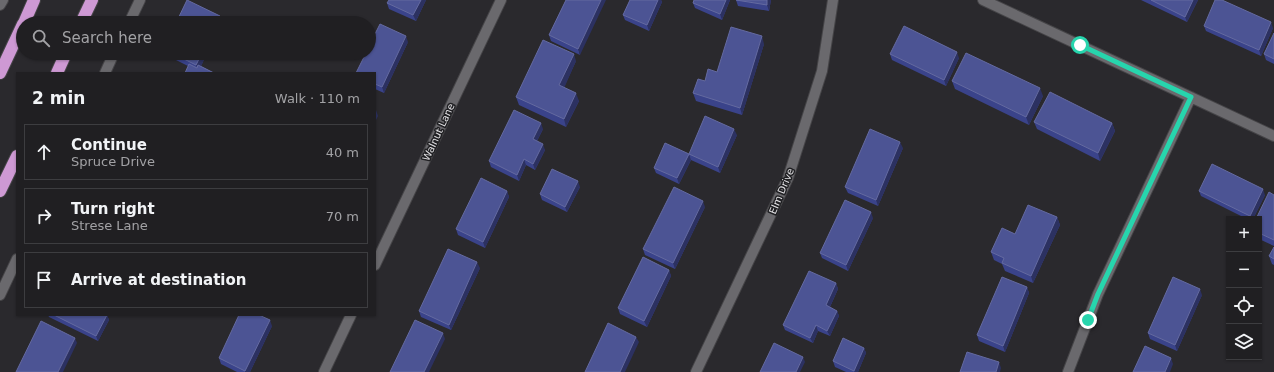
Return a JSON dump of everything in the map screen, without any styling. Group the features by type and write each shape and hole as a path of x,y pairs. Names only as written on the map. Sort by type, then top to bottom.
{"highway":[{"path":"27,16 34,0"},
{"path":"84,16 92,0"},
{"path":"0,73 16,39"},
{"path":"57,72 63,60"},
{"path":"0,191 16,158"}],"street":[{"path":"0,5 2,0"},
{"path":"132,16 140,0"},
{"name":"Walnut Lane","path":"376,263 501,0"},
{"name":"Elm Drive","path":"696,372 788,178 822,71 833,0"},
{"path":"983,0 1274,136"},
{"path":"105,72 111,60"},
{"path":"1068,372 1098,294 1191,97"},
{"path":"0,295 16,261"},
{"path":"324,372 351,316"}],"building":[{"path":"187,0 220,16 179,16"},
{"path":"389,0 421,0 413,15 387,3"},
{"path":"566,0 601,0 578,49 549,35"},
{"path":"630,0 658,0 647,25 623,15"},
{"path":"694,0 726,0 720,14 693,3"},
{"path":"736,0 767,0 767,5"},
{"path":"1151,0 1193,0 1185,17"},
{"path":"1215,0 1222,0 1271,22 1259,50 1204,26"},
{"path":"380,24 406,36 382,87 376,84 376,72 356,72 362,60 376,60 376,32"},
{"path":"904,26 957,52 944,80 890,54"},
{"path":"731,27 762,36 740,108 693,93 698,79 705,81 708,69 717,72"},
{"path":"1274,33 1274,59 1264,54"},
{"path":"543,40 574,54 559,85 576,93 564,119 516,97"},
{"path":"966,53 1040,88 1026,117 952,81"},
{"path":"186,60 198,60 196,65"},
{"path":"189,64 197,68 198,65 212,72 185,72"},
{"path":"1050,92 1112,123 1098,153 1034,122"},
{"path":"514,110 541,123 533,139 543,144 533,164 524,159 517,175 489,161"},
{"path":"705,116 734,129 718,167 689,154"},
{"path":"870,129 900,142 876,200 845,187"},
{"path":"665,143 689,154 677,178 654,168"},
{"path":"1212,164 1263,189 1250,216 1199,191"},
{"path":"552,169 578,181 565,207 540,194"},
{"path":"481,178 507,191 483,242 456,229"},
{"path":"674,187 703,201 673,263 643,249"},
{"path":"1269,192 1274,195 1274,240 1262,234 1262,216 1257,216"},
{"path":"845,200 871,212 846,265 820,253"},
{"path":"1028,205 1057,217 1031,276 1002,263 1004,258 991,252 1002,228 1015,234"},
{"path":"1274,247 1274,259 1269,256"},
{"path":"448,249 477,262 449,325 419,311"},
{"path":"643,257 669,270 644,321 618,308"},
{"path":"809,271 836,283 826,305 837,311 827,331 816,325 810,338 783,325"},
{"path":"1002,277 1027,287 1003,346 977,335"},
{"path":"1173,277 1200,289 1175,345 1148,333"},
{"path":"56,316 106,316 96,336"},
{"path":"239,316 261,316 270,320 245,371 219,358"},
{"path":"415,320 443,333 424,372 390,372"},
{"path":"41,321 75,338 58,372 16,372"},
{"path":"608,323 636,337 620,372 585,372"},
{"path":"843,338 864,348 854,371 833,361"},
{"path":"774,343 803,357 796,372 760,372"},
{"path":"1145,346 1171,358 1165,372 1133,372"},
{"path":"967,352 999,362 996,372 960,372"}],"route":[{"path":"1080,45 1191,97 1098,294 1088,320"}]}
